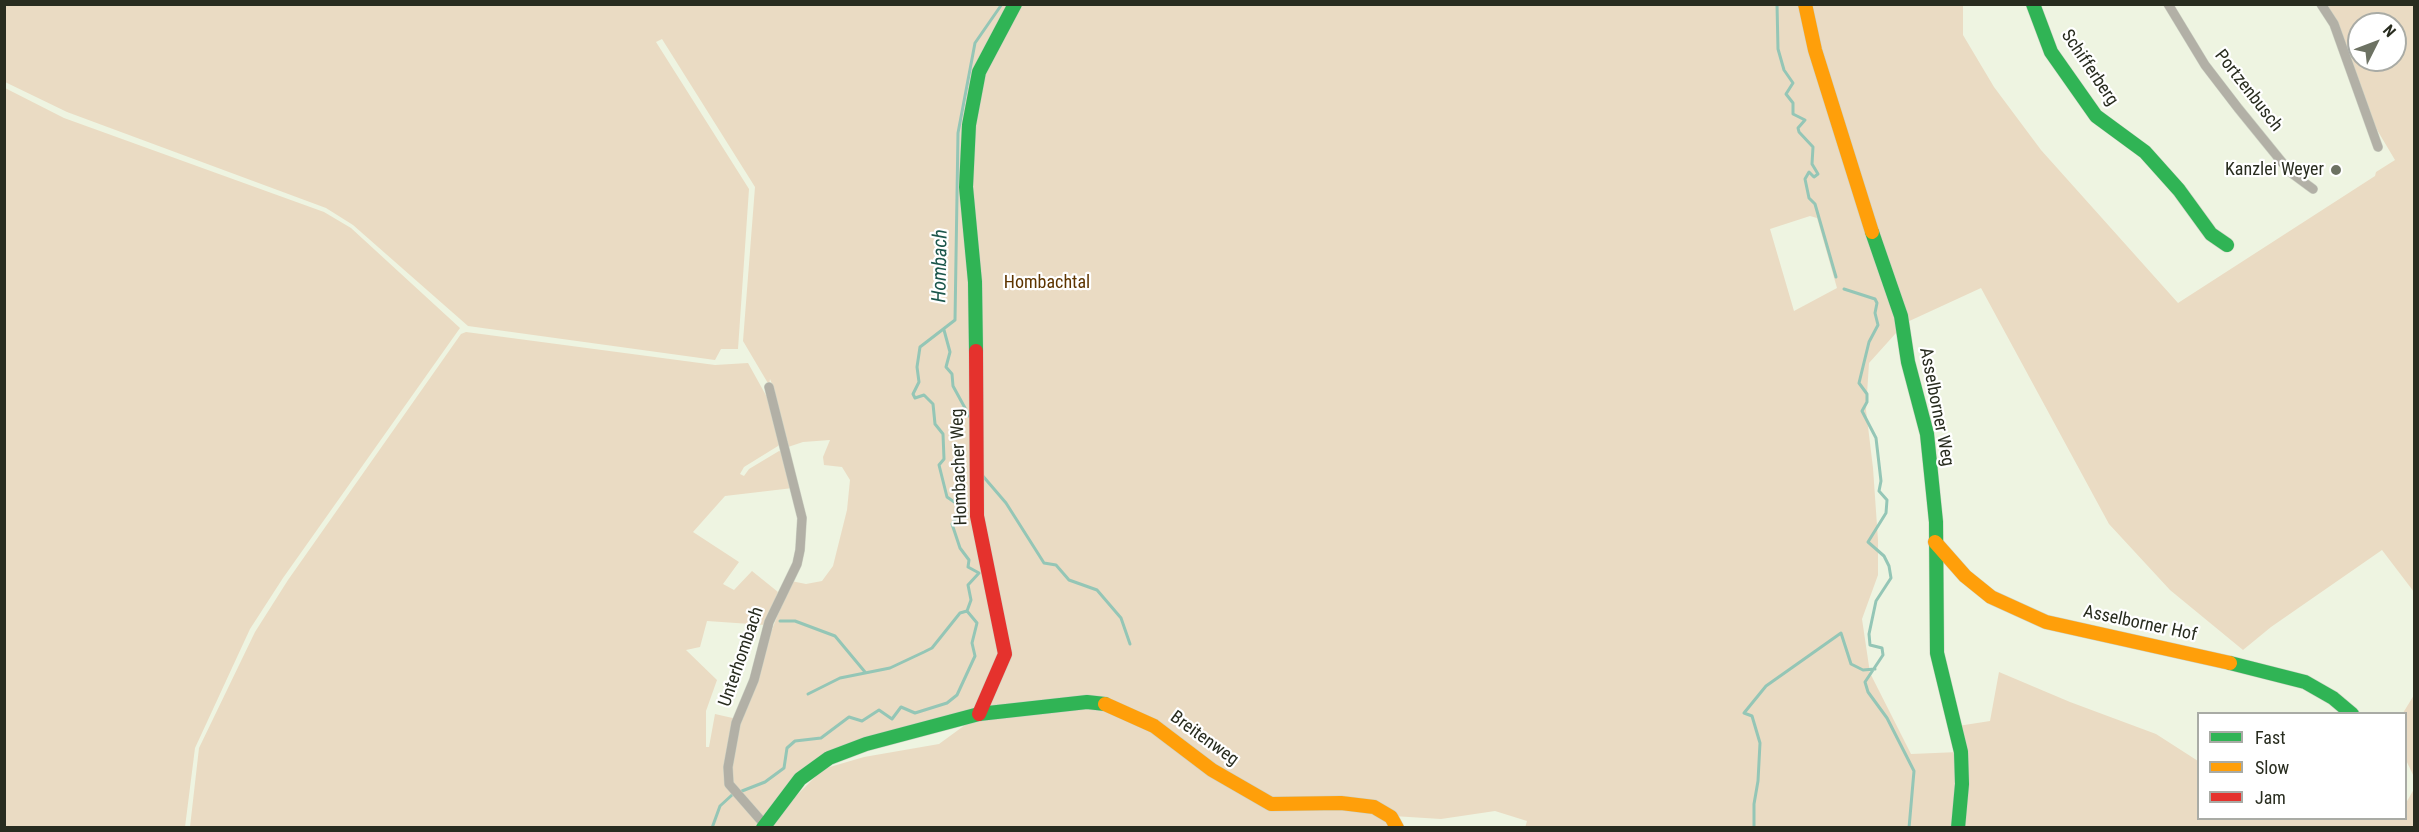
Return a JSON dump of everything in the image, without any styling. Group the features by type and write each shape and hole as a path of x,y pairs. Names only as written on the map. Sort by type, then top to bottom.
{"street":[{"name":"Hombacher Weg","path":"979,714 1005,654 977,516 975,282 966,187 967,156 969,125 979,72 1000,28 1015,4"},
{"name":"Asselborner Weg","path":"1805,4 1815,50 1854,182 1901,316 1908,362 1927,434 1934,489 1937,653 1961,752 1962,784 1958,828"},
{"name":"Schifferberg","path":"2032,4 2051,52 2096,116 2145,152 2180,190 2211,234 2227,245"},
{"name":"Portzenbusch","path":"2168,4 2205,64 2238,108 2290,172 2313,189"},
{"path":"2321,4 2334,24 2378,147"},
{"name":"Unterhombach","path":"764,826 729,784 728,767 736,723 754,680 769,622 797,564 800,550 802,518 769,387"},
{"name":"Asselborner Hof","path":"1935,542 1965,576 1991,597 2024,613 2046,622 2144,646 2262,669 2305,682 2333,698 2350,712"},
{"name":"Breitenweg","path":"979,714 1065,702 1106,704 1154,726 1212,770 1271,804 1341,803 1374,807 1391,817 1397,828"},
{"path":"764,826 800,779 829,759 866,744 979,714"}],"green space":[{"name":"Hombachtal","path":"4,5 1963,5 1963,35 1994,87 2041,150 2178,303 2375,176 2376,172 2395,160 2370,118 2351,72 2407,72 2407,12 2347,12 2347,63 2331,25 2317,5 2414,5 2414,592 2382,550 2271,627 2243,650 2170,590 2109,524 1981,288 1905,323 1869,363 1866,410 1878,540 1878,575 1862,619 1870,673 1911,754 1959,752 1956,827 1525,828 1527,821 1495,811 1441,819 1393,816 1374,805 1270,801 1107,702 980,712 1011,658 1001,605 998,656 984,694 972,710 831,751 760,827 190,827 199,748 255,632 288,580 461,334 466,332 715,365 748,363 768,399 782,441 778,446 744,467 740,474 744,476 749,469 779,451 785,453 793,488 725,496 693,532 739,562 723,584 734,590 752,571 778,592 765,625 707,621 700,647 686,650 717,680 706,711 706,747 709,747 715,714 737,719 791,581 806,584 822,581 833,566 847,510 850,480 842,467 824,465 823,457 830,440 803,442 788,447 770,379 769,385 743,341 755,187 662,39 656,42 749,189 738,349 721,349 715,360 468,326 353,225 326,208 67,112 5,82","holes":["1810,216 1817,218 1837,288 1794,311 1770,229"]},
{"path":"5,88 64,118 324,212 351,228 460,328 283,578 250,629 195,748 185,827 5,827"},
{"path":"1999,672 2070,702 2156,734 2197,760 2197,820 2407,820 2407,801 2414,789 2414,827 1961,827 1958,726 1990,721"},
{"path":"2414,695 2414,777 2407,762 2407,712 2404,712"},
{"path":"1104,708 1152,728 1269,806 1374,808 1395,828 772,828 783,809 823,769 864,757 939,744 976,717"}],"waterway":[{"name":"Hombach","path":"742,791 765,782 784,768 787,748 795,741 821,738 849,717 862,721 879,710 892,719 901,707 915,713 947,703 957,695 975,656 972,643 977,623 967,611 971,600 968,585 979,573 968,567 969,560 960,548 952,524 963,508 947,497 939,465 944,459 943,434 935,424 933,404 924,395 915,398 913,394 919,382 917,367 920,347 955,320 958,133 975,43 1002,4"},
{"path":"1777,4 1778,49 1784,70 1793,83 1786,94 1793,103 1793,114 1805,120 1798,128 1799,132 1813,147 1812,164 1818,174 1814,177 1809,172 1805,179 1809,198 1815,204 1836,277"},
{"path":"1844,289 1875,299 1877,303 1875,313 1878,325 1869,342 1859,383 1867,394 1867,402 1862,411 1876,438 1881,481 1879,491 1887,500 1886,513 1868,542 1884,556 1891,578 1876,601 1869,634 1870,645 1882,648 1883,655 1865,682 1868,692 1887,718 1914,771 1909,828"},
{"path":"944,330 950,352 946,367 952,374 953,386 971,419"},
{"path":"982,475 1006,503 1044,563 1056,565 1069,580 1097,590 1121,618 1130,644"},
{"path":"808,694 840,678 890,668 932,648 960,613 967,611"},
{"path":"780,621 795,621 835,636 865,672"},
{"path":"1754,828 1760,743 1752,716 1744,713 1766,686 1841,633 1851,664 1863,670 1875,669"},
{"name":"Hombach","path":"712,828 720,806 732,795"}],"traffic: fast":[{"path":"976,351 975,282 966,187 969,125 979,72 1015,4"},
{"path":"2033,4 2051,52 2096,116 2145,152 2179,190 2211,234 2227,245"},
{"path":"1872,232 1901,316 1908,362 1927,434 1936,522 1937,653 1961,752 1962,784 1958,828"},
{"path":"2230,663 2305,682 2333,698 2350,712"},
{"path":"763,828 800,779 829,758 866,744 979,714 1087,702 1105,704"}],"traffic: slow":[{"path":"1805,4 1815,50 1872,232"},
{"path":"1935,542 1965,576 1991,597 2046,622 2230,663"},
{"path":"1105,704 1154,726 1212,770 1271,804 1341,803 1374,807 1391,817 1397,828"}],"traffic: jam":[{"path":"976,351 977,516 1005,654 979,714"}],"place":[{"name":"Kanzlei Weyer","path":"2336,170"}]}
